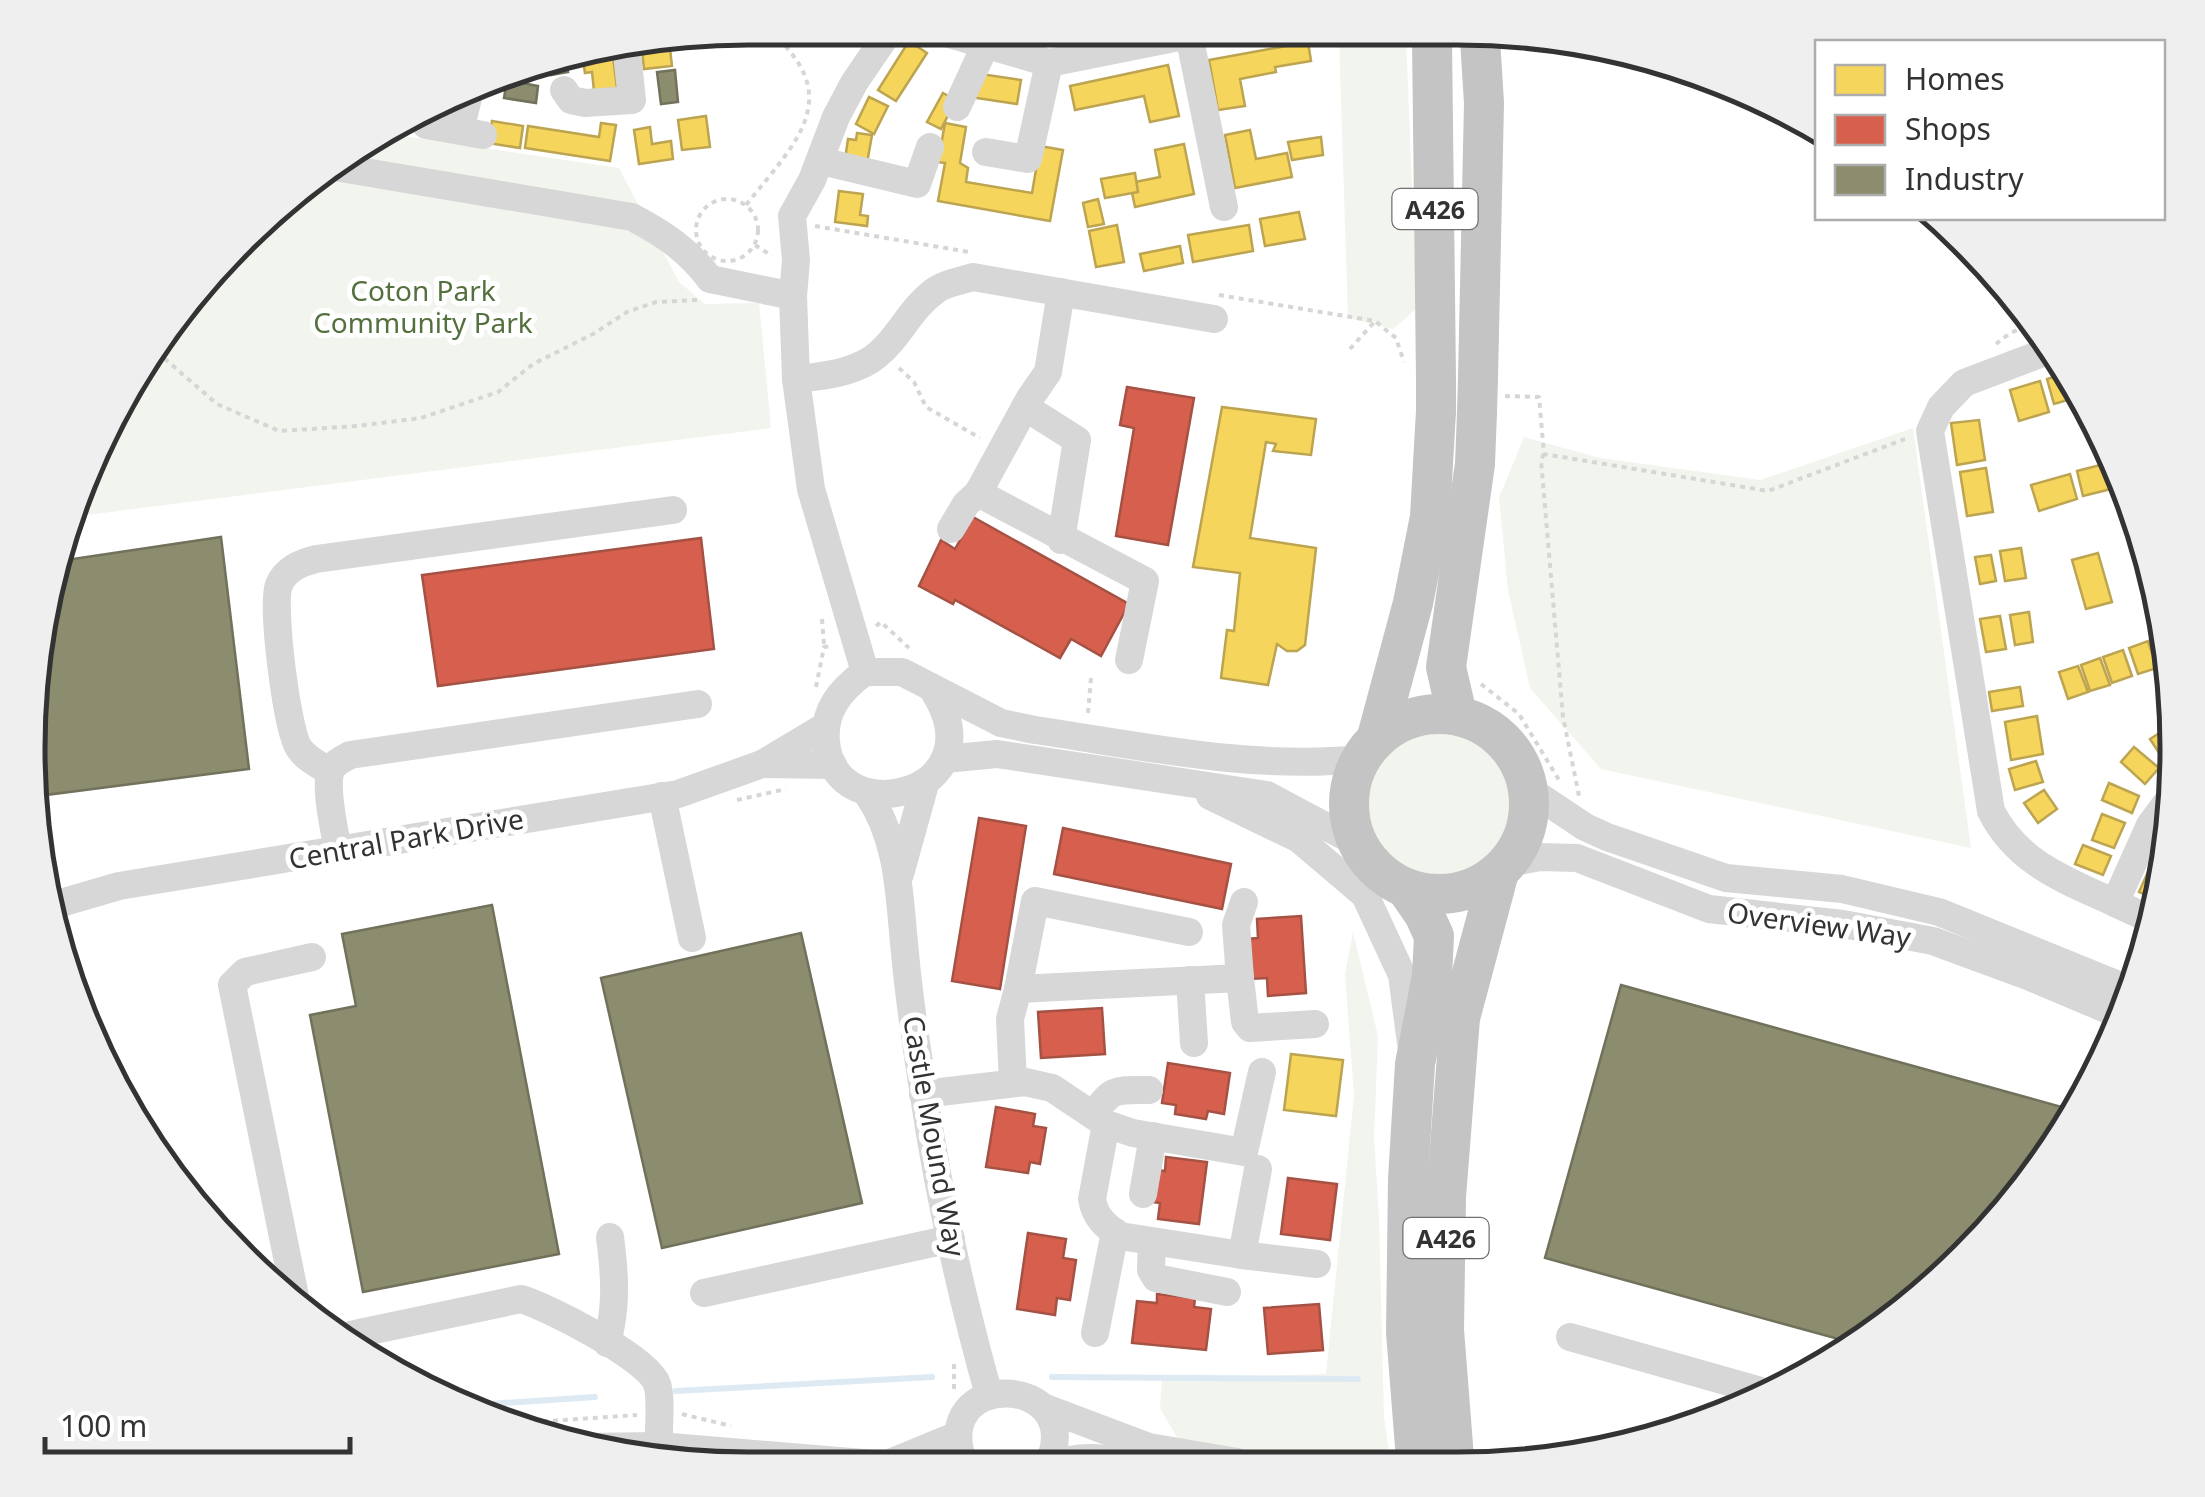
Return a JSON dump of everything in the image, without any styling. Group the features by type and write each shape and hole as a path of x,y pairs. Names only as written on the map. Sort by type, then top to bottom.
{"highway":[{"name":"A426","path":"1368,748 1413,602 1430,517 1426,385 1432,45"},
{"name":"A426","path":"1458,715 1446,667 1487,395 1480,46"},
{"path":"1429,714 1458,715 1483,724 1504,741 1545,788 1503,867 1478,885 1454,893 1430,894 1406,888 1386,877 1369,862 1357,842 1348,815 1350,786 1368,748 1401,721 1429,714"},
{"name":"A426","path":"1454,1452 1444,1330 1460,1018 1503,867"},
{"name":"A426","path":"1406,888 1434,936 1432,976 1415,1064 1408,1179 1406,1332 1415,1452"}],"street":[{"path":"864,672 810,490 796,379 792,296 796,260 814,221 816,171 836,117 880,45"},
{"path":"956,107 984,46 1002,45"},
{"path":"1022,45 1049,63 1140,45"},
{"path":"1192,45 1224,207"},
{"path":"564,90 571,100 585,103 632,100 627,56"},
{"path":"986,152 1028,159 1049,63"},
{"path":"426,124 472,132 470,103"},
{"path":"816,171 917,184 930,147"},
{"path":"350,170 632,218 670,238 695,258 710,279 792,296"},
{"path":"796,379 840,374 870,360 916,307 939,288 973,277 1214,318"},
{"path":"951,529 970,499 978,494 1048,372 1066,354 1061,292"},
{"path":"2039,355 1964,383 1941,407 1930,431 1990,811 2001,832 2020,853 2046,871 2140,914"},
{"path":"1025,408 1077,440 1061,540"},
{"path":"978,494 1145,581 1128,660"},
{"path":"330,772 299,749 290,722 275,602 285,574 316,559 673,510"},
{"path":"933,690 946,710 950,742 945,759 925,784 902,794 867,793 845,780 826,749 824,727 832,703 864,672 902,672 1001,722 1035,730 1250,762 1312,764 1368,748"},
{"path":"338,851 330,772 336,762 350,754 698,704"},
{"name":"Central Park Drive","path":"63,903 119,886 678,794 762,764 824,727"},
{"path":"945,759 997,754 1267,795 1357,842"},
{"name":"Central Park Drive","path":"762,764 833,766"},
{"name":"Castle Mound Way","path":"900,874 925,784"},
{"path":"1184,785 1298,839 1364,894 1402,975 1415,1064"},
{"name":"Overview Way","path":"1545,788 1585,827 1726,878 1842,889 1939,912 2119,984"},
{"name":"Castle Mound Way","path":"867,793 879,810 900,874 905,954 924,1094 951,1239 989,1395"},
{"path":"662,796 692,938"},
{"path":"2115,903 2156,817"},
{"name":"Overview Way","path":"1503,867 1540,858 1577,858 1709,908 1843,924 1934,941 2109,1011"},
{"path":"1014,1083 1010,1019 1035,901 1189,932"},
{"path":"1244,902 1236,924 1234,978 1245,1022 1250,1028 1315,1024"},
{"path":"292,1283 232,985 245,972 312,957"},
{"path":"1018,989 1234,978"},
{"path":"1190,980 1194,1043"},
{"path":"1242,1256 1262,1072"},
{"path":"924,1094 1026,1082 1052,1088 1121,1127 1251,1161"},
{"path":"1143,1194 1106,1095 1117,1090 1149,1090"},
{"path":"1121,1127 1092,1198 1094,1211 1114,1232 1152,1243 1318,1264"},
{"path":"1229,1227 1251,1161"},
{"path":"1095,1333 1114,1232"},
{"path":"606,1343 615,1313 610,1238"},
{"path":"704,1294 951,1239"},
{"path":"1152,1243 1150,1270 1156,1278 1227,1292"},
{"path":"358,1333 521,1299 543,1306 638,1362 657,1384 659,1446 720,1451"},
{"path":"1570,1337 1749,1388"},
{"path":"962,1452 958,1436 971,1406 989,1395 1018,1393 1043,1407 1149,1447 1178,1452"},
{"path":"1043,1407 1052,1420 1053,1452"},
{"path":"927,1452 958,1436"}],"path":[{"path":"746,205 796,142 810,111 805,74 786,45"},
{"path":"718,200 746,205 756,219 754,244 740,258 720,260 710,256 698,240 702,212 718,200"},
{"path":"164,358 217,404 279,431 357,426 421,418 498,392 533,364 627,312 656,302 709,300"},
{"path":"1350,349 1375,321 1396,338 1426,385"},
{"path":"1985,353 2021,329"},
{"path":"883,349 914,382 926,407 1002,450"},
{"path":"1487,395 1539,397 1562,717 1580,801 1571,794"},
{"path":"1544,454 1768,491 1900,442 1917,432"},
{"path":"815,690 824,647 854,644 881,622 910,649"},
{"path":"1087,717 1092,678"},
{"path":"1476,678 1519,714 1546,755 1545,788"},
{"path":"951,1398 954,1360"},
{"path":"544,1422 684,1414 745,1429"}],"green space":[{"path":"1339,45 1406,45 1417,308 1393,329 1348,318"},
{"name":"Coton Park Community Park","path":"403,136 619,168 679,282 705,304 759,303 771,428 85,515 139,397 190,320 251,251 285,220 320,190"},
{"path":"1913,428 1971,848 1601,769 1530,688 1508,590 1499,498 1524,437 1600,458 1760,480"},
{"path":"1440,729 1468,735 1492,751 1508,775 1514,803 1508,831 1492,855 1468,871 1440,877 1412,871 1388,855 1372,831 1366,803 1372,775 1388,751 1412,735"},
{"path":"1353,932 1378,1036 1374,1137 1384,1417 1389,1452 1216,1452 1182,1446 1160,1408 1162,1379 1326,1374 1354,1095 1345,974"}],"building: Homes":[{"path":"906,45 915,45 927,53 896,101 878,90"},
{"path":"1308,45 1311,61 1275,67 1276,72 1240,79 1245,106 1218,110 1209,60"},
{"path":"670,50 672,66 644,69 642,54"},
{"path":"613,59 617,88 594,91 592,72 585,73 584,65"},
{"path":"1168,65 1179,116 1150,122 1144,96 1075,110 1070,86"},
{"path":"974,73 1021,80 1017,104 970,97"},
{"path":"943,93 956,100 941,129 927,122"},
{"path":"869,97 888,106 874,134 856,124"},
{"path":"706,116 710,147 682,150 678,120"},
{"path":"492,121 523,126 520,148 488,143"},
{"path":"601,123 616,125 610,161 525,148 528,126 599,137"},
{"path":"945,123 966,127 960,163 968,168 966,182 1032,193 1040,146 1063,150 1050,221 938,201 945,163 938,162"},
{"path":"650,127 652,144 671,141 673,159 639,164 634,130"},
{"path":"1250,130 1256,159 1287,153 1292,177 1235,188 1225,135"},
{"path":"857,133 872,135 866,169 844,166 848,139 856,140"},
{"path":"1321,137 1323,155 1292,160 1288,142"},
{"path":"1184,144 1194,194 1135,207 1130,183 1160,177 1155,150"},
{"path":"1135,173 1138,192 1105,198 1101,179"},
{"path":"839,191 863,194 860,215 868,216 867,226 835,222"},
{"path":"1098,199 1104,224 1088,227 1083,203"},
{"path":"1299,212 1305,239 1265,246 1260,219"},
{"path":"1117,225 1124,262 1096,267 1089,231"},
{"path":"1249,225 1253,251 1193,262 1188,235"},
{"path":"1180,246 1183,263 1144,271 1140,254"},
{"path":"2053,377 2068,400 2054,404 2047,379"},
{"path":"2040,381 2049,412 2019,421 2010,390"},
{"path":"1222,407 1316,419 1311,455 1273,451 1276,444 1266,442 1250,538 1316,548 1305,645 1297,651 1287,651 1277,644 1268,685 1221,678 1227,630 1234,631 1240,573 1193,567"},
{"path":"1979,420 1985,460 1957,465 1951,423"},
{"path":"2100,465 2110,489 2083,496 2077,471"},
{"path":"1986,468 1993,512 1967,516 1960,472"},
{"path":"2070,474 2077,499 2039,511 2031,485"},
{"path":"2021,548 2026,578 2005,581 2000,551"},
{"path":"2098,553 2112,602 2086,609 2072,560"},
{"path":"1991,555 1996,581 1980,584 1975,557"},
{"path":"2029,612 2033,642 2015,645 2010,615"},
{"path":"2000,616 2006,649 1986,652 1980,619"},
{"path":"2148,641 2155,669 2138,674 2129,648"},
{"path":"2123,650 2132,676 2112,683 2103,657"},
{"path":"2100,658 2110,685 2090,691 2081,665"},
{"path":"2078,666 2088,692 2068,699 2059,672"},
{"path":"2020,687 2023,706 1992,711 1989,692"},
{"path":"2037,716 2043,754 2011,760 2005,722"},
{"path":"2159,733 2160,754 2150,739"},
{"path":"2134,747 2159,768 2145,784 2121,762"},
{"path":"2036,761 2043,782 2015,790 2009,769"},
{"path":"2109,783 2139,796 2132,813 2102,800"},
{"path":"2044,790 2057,809 2038,823 2024,803"},
{"path":"2102,814 2125,823 2114,848 2092,840"},
{"path":"2083,845 2111,856 2103,875 2075,864"},
{"path":"2148,872 2144,894 2139,892"},
{"path":"1291,1054 1343,1060 1336,1116 1284,1110"}],"building: Shops":[{"path":"1127,387 1194,398 1168,545 1116,536 1134,428 1120,425"},
{"path":"973,517 1129,604 1101,656 1071,639 1060,658 955,600 953,604 919,586 941,540 955,549"},
{"path":"701,538 714,649 438,686 422,575"},
{"path":"979,818 1026,826 1000,989 952,981"},
{"path":"1063,828 1231,864 1222,909 1054,874"},
{"path":"1301,916 1306,993 1268,996 1267,978 1250,979 1247,939 1258,938 1257,919"},
{"path":"1102,1008 1105,1054 1041,1058 1038,1012"},
{"path":"1168,1063 1230,1073 1224,1114 1208,1111 1206,1119 1175,1114 1176,1105 1162,1103"},
{"path":"996,1107 1035,1114 1033,1126 1046,1128 1040,1164 1030,1162 1028,1173 986,1167"},
{"path":"1166,1157 1207,1162 1199,1224 1158,1219 1160,1203 1152,1202 1156,1170 1165,1171"},
{"path":"1288,1178 1337,1184 1330,1240 1281,1234"},
{"path":"1028,1233 1066,1239 1063,1258 1076,1260 1070,1300 1057,1298 1055,1315 1017,1309"},
{"path":"1157,1294 1195,1298 1194,1307 1211,1309 1206,1350 1132,1343 1137,1301 1157,1303"},
{"path":"1319,1304 1323,1350 1268,1354 1264,1308"}],"building: Industry":[{"path":"675,70 678,102 661,104 657,72"},
{"path":"520,83 538,86 536,103 504,98 506,88"},
{"path":"221,537 249,769 47,795 45,748 51,657 71,559"},
{"path":"492,905 559,1254 363,1292 310,1015 356,1006 342,934"},
{"path":"801,933 862,1203 662,1248 601,978"},
{"path":"1621,985 2062,1107 2015,1177 1954,1246 1885,1307 1838,1339 1545,1258"}],"waterway":[{"path":"676,1391 932,1377"},
{"path":"1052,1377 1358,1379"},
{"path":"493,1404 595,1397"}]}
